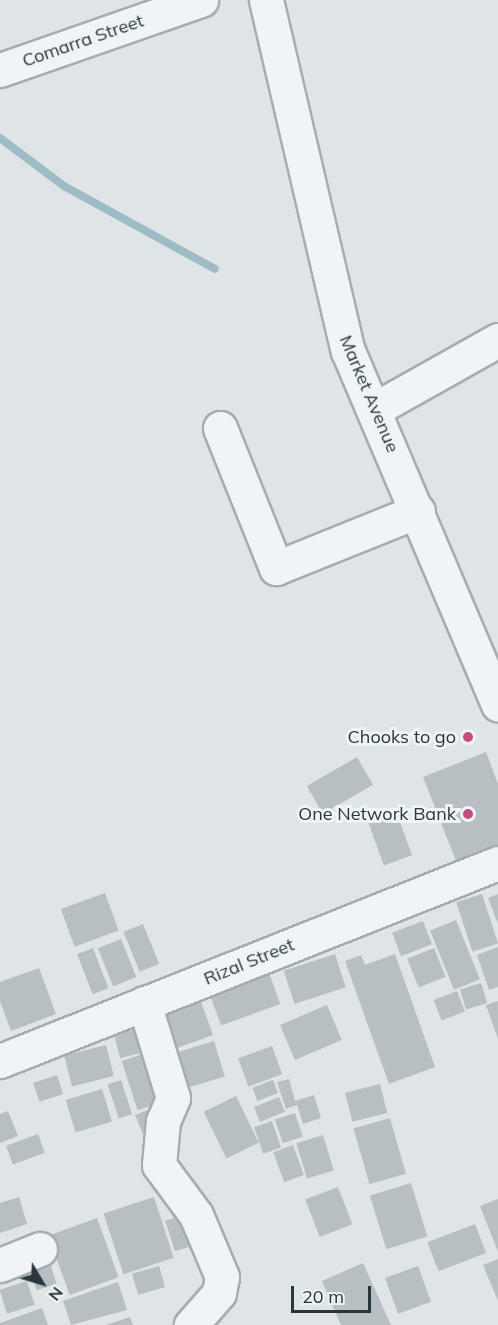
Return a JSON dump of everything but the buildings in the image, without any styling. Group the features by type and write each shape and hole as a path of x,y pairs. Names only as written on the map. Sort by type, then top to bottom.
{"street":[{"name":"Comarra Street","path":"0,70 201,0"},
{"name":"Market Avenue","path":"266,0 326,274 348,351 418,511 488,646 498,705"},
{"path":"375,409 498,340"},
{"path":"220,428 276,568 418,511"},
{"name":"Rizal Street","path":"0,1061 498,863"},
{"path":"144,1003 173,1098 163,1121 159,1165 196,1215 222,1277 219,1293 191,1325"},
{"path":"0,1265 40,1250"}],"waterway":[{"path":"0,138 64,186 215,269"}],"place":[{"name":"Chooks to go","path":"468,737"},
{"name":"One Network Bank","path":"468,814"}]}
